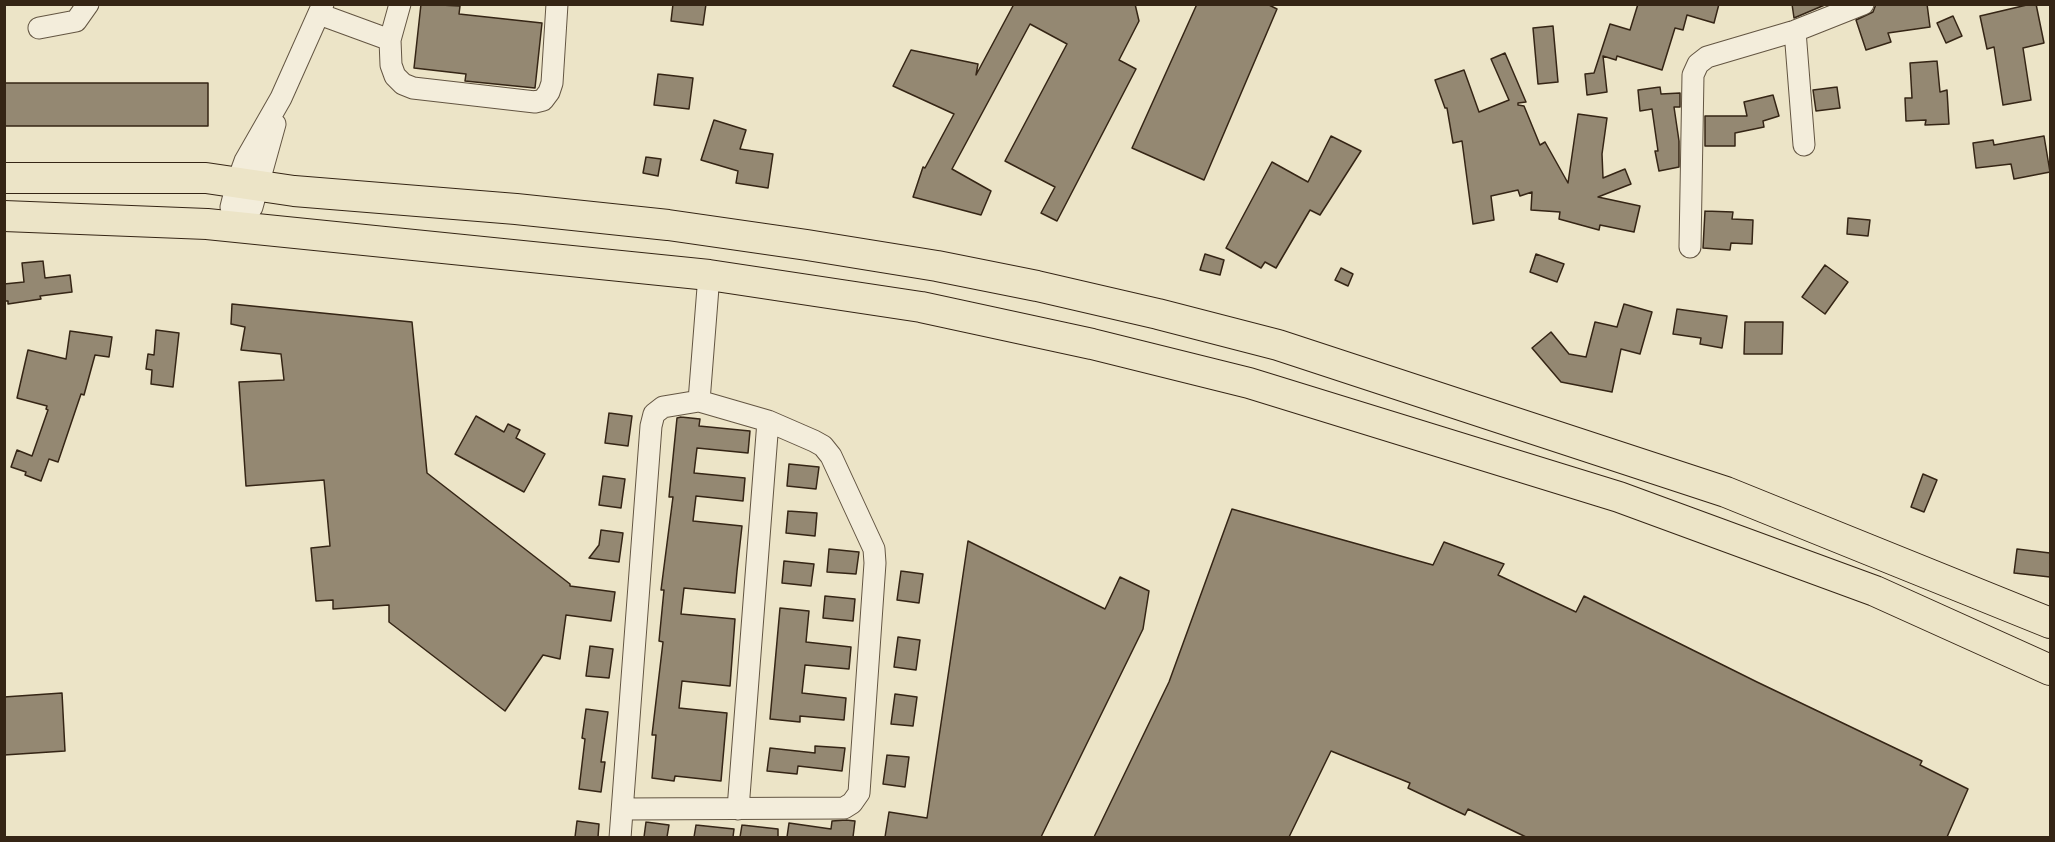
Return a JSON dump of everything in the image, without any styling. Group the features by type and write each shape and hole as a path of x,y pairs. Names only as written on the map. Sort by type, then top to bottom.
{"highway":[{"path":"4,178 206,178 668,225 937,266 1158,314 1278,345 1726,492 2050,623"},
{"path":"4,216 207,224 708,275 921,307 1092,344 1249,383 1619,497 1875,591 2050,670"}],"street":[{"path":"39,27 76,21 88,4"},
{"path":"400,4 390,40 391,65 395,76 403,84 413,88 535,102 543,100 552,82 557,4"},
{"path":"1690,247 1693,75 1698,64 1707,57 1795,32 1863,4"},
{"path":"238,228 252,207 248,184 281,98 321,9 390,40"},
{"path":"1795,32 1804,145"},
{"path":"699,401 708,275"},
{"path":"620,837 651,426 654,414 663,406 699,401 768,421 823,446 831,456 874,549 875,564 859,793 852,803 844,808 623,809"},
{"path":"738,809 768,421"}],"building":[{"path":"421,4 460,6 459,14 542,23 535,88 465,81 466,74 414,68"},
{"path":"673,4 706,4 703,25 671,21"},
{"path":"1014,4 1135,4 1139,21 1119,60 1136,69 1057,221 1041,213 1055,187 1005,161 1067,44 1030,24 952,169 991,191 981,215 913,197 923,167 925,168 954,114 893,86 911,50 978,64 976,75"},
{"path":"1197,4 1267,4 1277,9 1204,180 1132,148"},
{"path":"1638,4 1719,4 1714,23 1687,15 1683,30 1675,28 1662,70 1617,56 1616,60 1603,56 1607,92 1587,95 1585,74 1594,73 1610,24 1630,30"},
{"path":"1792,4 1827,4 1794,18"},
{"path":"1876,4 1927,4 1930,27 1888,33 1891,42 1866,50 1856,20 1873,12"},
{"path":"2036,4 2044,43 2023,48 2031,100 2003,105 1994,47 1987,49 1980,16"},
{"path":"1953,16 1962,36 1946,43 1937,23"},
{"path":"1553,26 1558,82 1538,84 1533,28"},
{"path":"1505,53 1526,102 1518,103 1518,105 1524,106 1540,145 1545,142 1568,183 1578,114 1607,118 1602,154 1603,178 1625,169 1631,184 1598,197 1640,206 1634,232 1600,225 1599,230 1559,219 1560,212 1531,210 1532,192 1520,196 1518,190 1491,196 1494,220 1473,224 1462,141 1453,143 1447,108 1445,108 1435,80 1464,70 1479,112 1509,100 1491,59"},
{"path":"1937,61 1940,92 1947,90 1949,124 1925,125 1926,120 1906,121 1905,98 1912,98 1910,63"},
{"path":"658,74 693,78 689,109 654,105"},
{"path":"4,83 208,83 208,126 4,126"},
{"path":"1660,87 1661,94 1680,93 1680,107 1674,107 1679,141 1679,167 1659,171 1652,109 1640,111 1638,90"},
{"path":"1837,87 1840,108 1816,111 1813,90"},
{"path":"1773,95 1779,116 1763,121 1764,127 1735,133 1735,146 1705,146 1705,116 1747,116 1744,102"},
{"path":"714,120 746,130 740,149 773,154 768,188 736,183 738,171 701,160"},
{"path":"1331,136 1361,151 1320,215 1310,210 1276,268 1265,262 1261,268 1226,248 1272,162 1308,182"},
{"path":"2044,136 2050,172 2014,179 2011,164 1976,168 1973,143 1993,140 1994,145"},
{"path":"646,157 661,159 658,176 643,173"},
{"path":"1705,211 1733,212 1732,219 1753,220 1752,244 1731,243 1730,250 1703,248"},
{"path":"1848,218 1870,220 1868,236 1847,234"},
{"path":"1205,254 1224,260 1220,275 1200,270"},
{"path":"1536,254 1564,264 1557,282 1530,272"},
{"path":"43,261 45,278 70,275 72,292 40,296 41,299 8,304 8,301 4,301 4,284 24,282 22,263"},
{"path":"1825,265 1848,282 1825,314 1802,297"},
{"path":"1341,268 1353,274 1348,286 1335,280"},
{"path":"232,304 412,322 427,473 570,586 615,592 611,621 566,615 560,659 543,655 505,711 389,622 389,605 333,609 333,600 316,601 311,548 330,546 324,480 246,486 239,382 284,380 281,354 241,350 245,327 231,324"},
{"path":"1624,304 1652,312 1640,354 1621,349 1612,392 1561,382 1532,348 1551,332 1569,354 1586,357 1595,322 1617,327"},
{"path":"1677,309 1727,316 1722,348 1700,344 1701,338 1673,334"},
{"path":"1745,322 1783,322 1782,354 1744,354"},
{"path":"156,330 179,333 173,387 151,384 152,370 146,369 148,354 154,355"},
{"path":"70,331 112,337 109,357 95,355 84,395 81,394 58,462 49,459 41,481 25,475 26,472 11,467 17,450 32,456 48,410 47,406 17,398 28,350 66,359"},
{"path":"609,413 632,416 628,446 605,443"},
{"path":"476,416 504,432 508,424 520,430 516,438 545,454 524,492 455,454"},
{"path":"677,418 700,419 699,426 750,431 748,453 697,448 694,473 745,478 743,501 696,496 693,521 742,526 735,593 684,588 681,614 735,619 730,686 682,681 679,708 727,713 721,781 675,776 674,781 652,778 656,735 652,735 663,642 659,641 664,590 661,590 673,497 669,497"},
{"path":"789,464 819,467 816,489 787,486"},
{"path":"1923,474 1937,480 1924,512 1911,507"},
{"path":"603,476 625,479 621,508 599,505"},
{"path":"1232,509 1433,565 1444,542 1504,564 1498,575 1576,612 1584,596 1922,761 1920,765 1968,789 1947,837 1526,837 1468,809 1465,815 1408,788 1410,783 1331,751 1289,837 1094,837 1169,682"},
{"path":"788,511 817,513 815,536 786,533"},
{"path":"601,530 623,533 619,562 589,558 599,545"},
{"path":"968,541 1105,609 1120,577 1149,591 1143,629 1041,837 885,837 889,812 927,818"},
{"path":"829,549 859,552 856,574 827,572"},
{"path":"2017,549 2050,553 2050,577 2014,573"},
{"path":"784,561 814,564 811,586 782,583"},
{"path":"901,571 923,574 919,603 897,600"},
{"path":"825,596 855,599 853,621 823,618"},
{"path":"780,608 809,611 806,642 851,647 849,669 805,665 802,693 846,698 844,720 800,716 800,722 770,719"},
{"path":"898,637 920,640 916,670 894,667"},
{"path":"590,646 613,649 609,678 586,676"},
{"path":"62,693 65,751 4,755 4,697"},
{"path":"895,694 917,697 913,726 891,724"},
{"path":"586,709 608,712 601,762 605,762 601,792 579,789"},
{"path":"815,746 845,748 842,771 798,766 797,774 767,771 770,748 815,753"},
{"path":"887,755 909,757 905,787 883,784"},
{"path":"577,821 599,824 598,837 575,837"},
{"path":"832,821 855,821 853,837 787,837 789,823 831,829"},
{"path":"646,822 669,825 667,837 644,837"},
{"path":"696,825 734,829 733,837 694,837"},
{"path":"742,825 778,829 778,837 740,837"}]}
